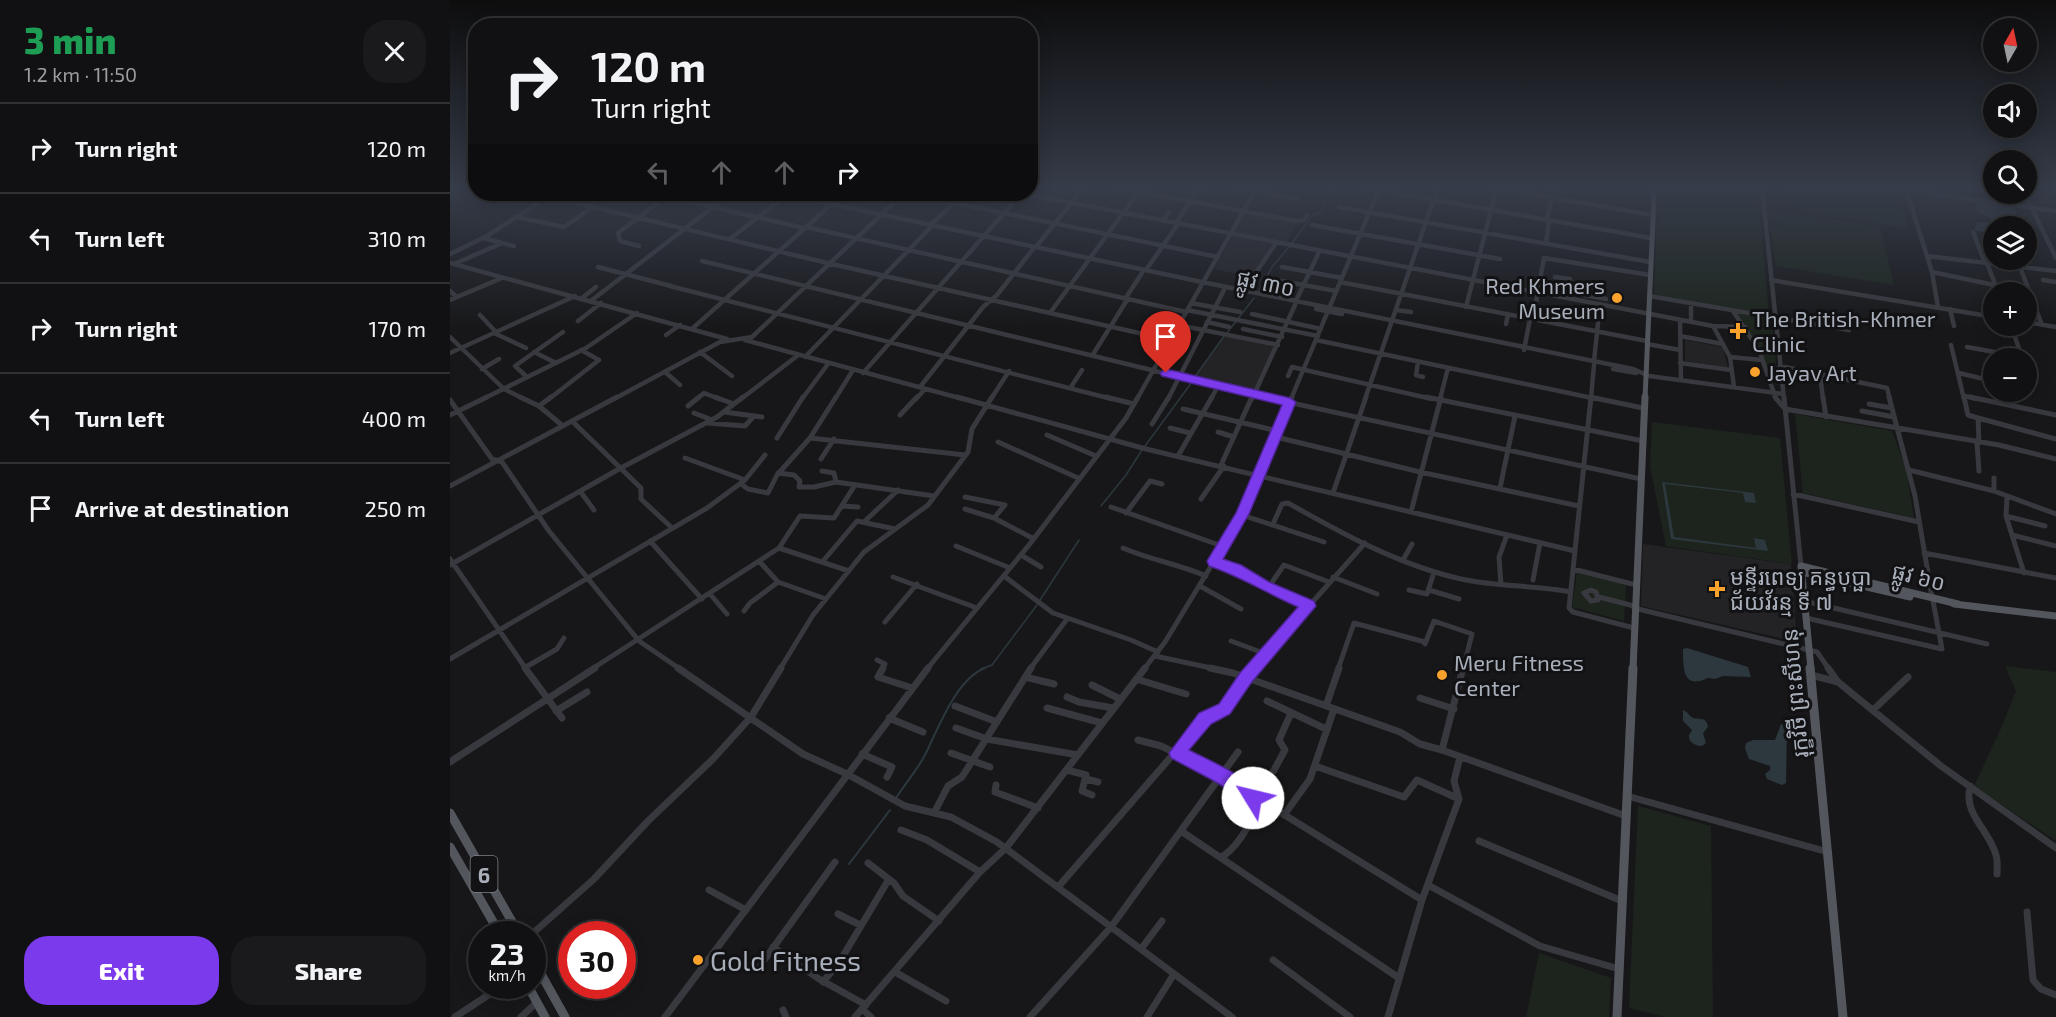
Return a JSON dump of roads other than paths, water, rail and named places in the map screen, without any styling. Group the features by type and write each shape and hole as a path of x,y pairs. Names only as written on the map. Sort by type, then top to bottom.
{"main road":[{"path":"1617,1017 1652,234"},
{"name":"ផ្លូវ ៦០","path":"1802,569 1958,604 2056,616"},
{"name":"រុក្ខវិថី ព្រះសីហនុ","path":"1802,569 1844,1017"},
{"name":"6","path":"450,813 512,921"},
{"name":"6","path":"450,847 493,921"},
{"path":"546,983 565,1017"},
{"path":"535,999 545,1017"}],"street":[{"path":"450,254 489,234"},
{"path":"618,234 620,240 639,246"},
{"path":"592,300 678,234"},
{"path":"715,234 1170,340"},
{"path":"731,238 735,234"},
{"path":"693,328 797,234"},
{"path":"837,234 1070,287 1211,314 1382,354 1643,408"},
{"path":"746,340 862,234"},
{"path":"805,357 923,234"},
{"name":"ផ្លូវ ៣០","path":"969,234 1524,350 1640,370 1646,374 1783,394"},
{"path":"863,373 983,234"},
{"path":"900,415 983,308 1045,234"},
{"path":"1050,313 1107,234"},
{"path":"1109,234 1218,257"},
{"path":"1092,356 1144,271 1170,234"},
{"path":"665,1017 912,688 1021,555 1110,438 1134,404 1231,234"},
{"path":"1233,234 1537,291 1606,298"},
{"path":"855,1017 980,872 1006,848 1156,654 1200,586 1242,514 1360,234"},
{"path":"1362,234 1500,259"},
{"path":"1332,493 1422,234"},
{"path":"1466,306 1483,234"},
{"path":"1498,234 1650,262"},
{"path":"1546,243 1547,234"},
{"path":"1631,234 1652,238"},
{"name":"រុក្ខវិថី ព្រះសីហនុ","path":"1767,234 1792,494 1802,569"},
{"path":"1920,234 1932,272 1938,307"},
{"path":"1975,234 1983,255"},
{"path":"2045,234 2056,258"},
{"path":"483,238 514,246"},
{"path":"2048,240 2056,241"},
{"path":"452,263 500,243"},
{"path":"1257,271 1276,243"},
{"path":"1201,498 1222,466 1319,252"},
{"path":"1148,254 1157,256"},
{"path":"1927,256 1983,263"},
{"path":"1524,350 1544,258 1650,274"},
{"path":"702,261 751,275 1255,395 1641,479"},
{"path":"452,263 727,339 746,340 797,356 1138,447 1260,474 1575,551"},
{"path":"598,267 1134,404"},
{"path":"1282,267 1310,271 1401,293 1680,350"},
{"path":"2037,269 2056,271"},
{"path":"2021,270 2042,325"},
{"path":"1932,272 1983,283"},
{"path":"1497,284 1499,276"},
{"path":"1555,277 1570,279 1568,295"},
{"path":"450,300 502,278"},
{"path":"1276,280 1336,291"},
{"path":"1772,280 1983,315"},
{"path":"2043,280 2056,282"},
{"name":"ផ្លូវ ៣០","path":"1202,284 1296,303"},
{"path":"582,298 596,286"},
{"path":"1152,424 1224,290"},
{"path":"450,291 457,297"},
{"path":"1568,295 1600,304 1713,326 1745,327"},
{"path":"450,353 575,296"},
{"path":"1649,296 1849,330"},
{"path":"578,321 601,303"},
{"path":"1191,303 1240,312"},
{"path":"1600,304 1569,608 1574,612 1634,628"},
{"path":"1691,304 1691,322"},
{"path":"1950,309 1954,326"},
{"path":"1396,310 1411,312"},
{"path":"1732,311 1745,327 1762,360 1779,405 1785,409 2056,459"},
{"path":"450,415 581,350 637,313"},
{"path":"1252,314 1321,329"},
{"path":"1506,324 1508,314"},
{"path":"480,315 495,333 526,348"},
{"path":"1680,320 1681,380"},
{"path":"1207,322 1229,327"},
{"path":"2037,324 2056,327"},
{"path":"666,335 680,325"},
{"path":"1178,325 1278,345"},
{"path":"1713,326 1730,357 1734,387"},
{"path":"1243,329 1282,337"},
{"path":"527,377 515,366 563,332"},
{"path":"1680,336 1723,344"},
{"path":"1966,347 2022,357 2015,336"},
{"path":"450,337 504,389 539,406 563,426"},
{"path":"450,486 727,339"},
{"path":"1951,345 1968,415 2056,439"},
{"path":"539,406 599,360 581,350"},
{"path":"534,352 556,363"},
{"path":"700,352 732,376"},
{"path":"562,718 451,563 709,421 797,356"},
{"path":"1730,357 1762,360"},
{"path":"482,369 499,359"},
{"path":"1419,362 1416,375 1423,377"},
{"path":"1680,363 1731,369"},
{"path":"777,438 807,391 828,364"},
{"path":"1780,366 1886,387 1909,470 1942,649 1806,618"},
{"path":"1288,376 1292,367 1304,369 1587,432 1643,441"},
{"path":"1411,512 1448,368"},
{"path":"685,458 743,482 748,489 768,493 778,474 810,438 853,370"},
{"path":"1071,387 1083,370"},
{"path":"546,922 588,885 648,821 713,759 751,717 792,647 826,599 869,547 923,509 965,455 970,448 972,429 1009,371"},
{"path":"665,372 680,385"},
{"path":"1959,373 1983,379"},
{"path":"1820,374 1826,417"},
{"path":"1178,456 1218,386"},
{"path":"688,406 704,393 734,404"},
{"path":"1965,396 2056,415"},
{"path":"450,400 492,459 502,462 537,516 586,579 639,640 803,754 847,774 905,806 958,820 1006,848 1232,1017"},
{"path":"1869,404 1892,408"},
{"path":"1184,409 1420,472 1579,506"},
{"path":"1862,411 1894,417"},
{"path":"724,412 762,417"},
{"path":"694,413 709,421 746,426 754,416"},
{"path":"1500,488 1515,416"},
{"path":"1978,418 1979,471"},
{"path":"572,421 641,488 640,499 672,528"},
{"path":"1170,428 1190,433"},
{"path":"1218,432 1234,437"},
{"path":"1047,435 1096,456"},
{"path":"810,438 965,455"},
{"path":"821,459 834,440"},
{"path":"998,442 1078,478"},
{"path":"450,659 707,508 743,482 765,455"},
{"path":"1909,470 1994,491 2056,514"},
{"path":"822,471 834,473 836,482"},
{"path":"778,474 794,476 800,482 799,488 836,482 934,496"},
{"path":"1994,478 1994,491"},
{"path":"1126,513 1150,481 1162,484"},
{"path":"450,762 779,548 785,543 800,516 832,519 855,485"},
{"path":"865,521 898,490"},
{"path":"580,491 594,510"},
{"path":"1792,494 1919,522"},
{"path":"2007,496 2006,516 2024,573"},
{"path":"965,497 1005,506 994,518"},
{"path":"1273,524 1281,505 1288,503 1365,543 1434,572 1474,582 1571,592"},
{"path":"842,506 858,507"},
{"path":"1111,507 1222,546"},
{"path":"965,509 994,518 1034,538"},
{"path":"1242,514 1294,534 1324,542"},
{"path":"2006,516 2045,526"},
{"path":"823,561 853,523 865,521 895,529"},
{"path":"1501,584 1499,557 1507,535"},
{"path":"2012,535 2056,546"},
{"path":"650,541 702,599"},
{"path":"1059,886 1177,753 1205,718 1224,709 1245,678 1365,543"},
{"path":"1533,579 1540,543"},
{"path":"1403,560 1412,544"},
{"path":"956,546 1010,568"},
{"path":"779,548 849,571"},
{"path":"1123,548 1206,576"},
{"path":"1924,553 2056,578"},
{"path":"1021,555 1041,567"},
{"path":"759,561 778,582 826,599"},
{"path":"1214,561 1236,569 1268,588 1308,606"},
{"path":"1268,588 1284,565 1377,594"},
{"path":"1573,569 1635,585"},
{"path":"1409,590 1425,594 1429,590 1434,572"},
{"path":"1004,576 1040,605 1067,619 1131,640 1156,654 1233,673 1400,732 1411,741 1626,816"},
{"path":"893,577 917,584 976,608"},
{"path":"744,611 750,603 778,582"},
{"path":"885,622 917,584"},
{"path":"1200,586 1241,609"},
{"path":"1429,590 1459,599"},
{"path":"710,594 727,614"},
{"path":"1599,597 1817,652 1838,681 1873,710 1970,786 2056,848"},
{"path":"1804,601 1987,644"},
{"path":"934,813 948,786 960,780 1025,676 1067,619"},
{"path":"1326,706 1354,622 1425,643 1434,621 1472,634 1442,750"},
{"path":"526,667 557,649 564,638"},
{"path":"1231,641 1266,654"},
{"path":"877,660 885,664 878,677 912,688"},
{"path":"1811,675 1838,681"},
{"path":"1025,676 1054,684"},
{"path":"1873,710 1908,677"},
{"path":"1136,679 1186,694"},
{"path":"1092,685 1120,699"},
{"path":"556,711 587,692"},
{"path":"1067,697 1078,702 1113,708"},
{"path":"1420,698 1454,709"},
{"path":"1267,701 1326,729"},
{"path":"955,706 997,722"},
{"path":"1047,708 1102,723"},
{"path":"1284,815 1306,787 1334,709"},
{"path":"1221,857 1230,853 1236,846 1254,811 1256,798 1283,754 1285,748 1280,740 1291,713"},
{"path":"889,718 923,732"},
{"path":"956,728 987,739 1078,755"},
{"path":"1138,740 1177,753 1222,776 1422,900"},
{"path":"1030,1017 1111,927 1238,752"},
{"path":"951,753 990,767"},
{"path":"862,754 892,767 887,777"},
{"path":"1388,1017 1422,900 1459,799 1454,781 1460,757"},
{"path":"1315,766 1404,797 1417,780 1459,799"},
{"path":"1067,770 1086,775 1082,791 1092,795"},
{"path":"1086,779 1098,782"},
{"path":"996,785 995,792 1038,808"},
{"path":"1970,786 1966,794 1972,812 1995,852 1997,874"},
{"path":"1626,796 1828,852"},
{"path":"900,830 927,840 980,872"},
{"path":"1181,831 1399,978"},
{"path":"1479,841 1623,901"},
{"path":"760,966 835,862"},
{"path":"868,863 889,879 903,896 939,921"},
{"path":"823,982 840,961 889,879"},
{"path":"1428,885 1540,946 1619,969"},
{"path":"709,890 746,910"},
{"path":"2027,912 2033,980 2041,989 2056,995"},
{"path":"838,914 860,925"},
{"path":"1141,949 1162,921"},
{"path":"773,947 864,1007 871,1017"},
{"path":"1273,960 1350,1017"},
{"path":"895,972 902,978 935,992 946,1000"},
{"path":"1147,1017 1174,974"},
{"path":"455,1017 482,999"},
{"path":"521,1017 537,1002"}],"waterway":[{"path":"1292,243 1298,234"},
{"path":"1259,290 1272,267 1289,247"},
{"path":"1227,333 1254,298"},
{"path":"1194,378 1224,336"},
{"path":"1145,446 1192,382"},
{"path":"1101,506 1126,475 1142,450"},
{"path":"1040,600 1079,540"},
{"path":"981,669 992,665 1037,605"},
{"path":"896,798 922,761 957,694 965,683 985,668"},
{"path":"849,864 890,810"}],"place":[{"name":"Red Khmers Museum","path":"1617,298"},
{"name":"The British-Khmer Clinic","path":"1738,331"},
{"name":"Jayav Art","path":"1755,372"},
{"name":"មន្ទីរពេទ្យ គន្ធបុប្ផា ជ័យវ័រន្ម ទី ៧","path":"1717,589"},
{"name":"Meru Fitness Center","path":"1442,675"},
{"name":"Gold Fitness","path":"698,960"}]}
